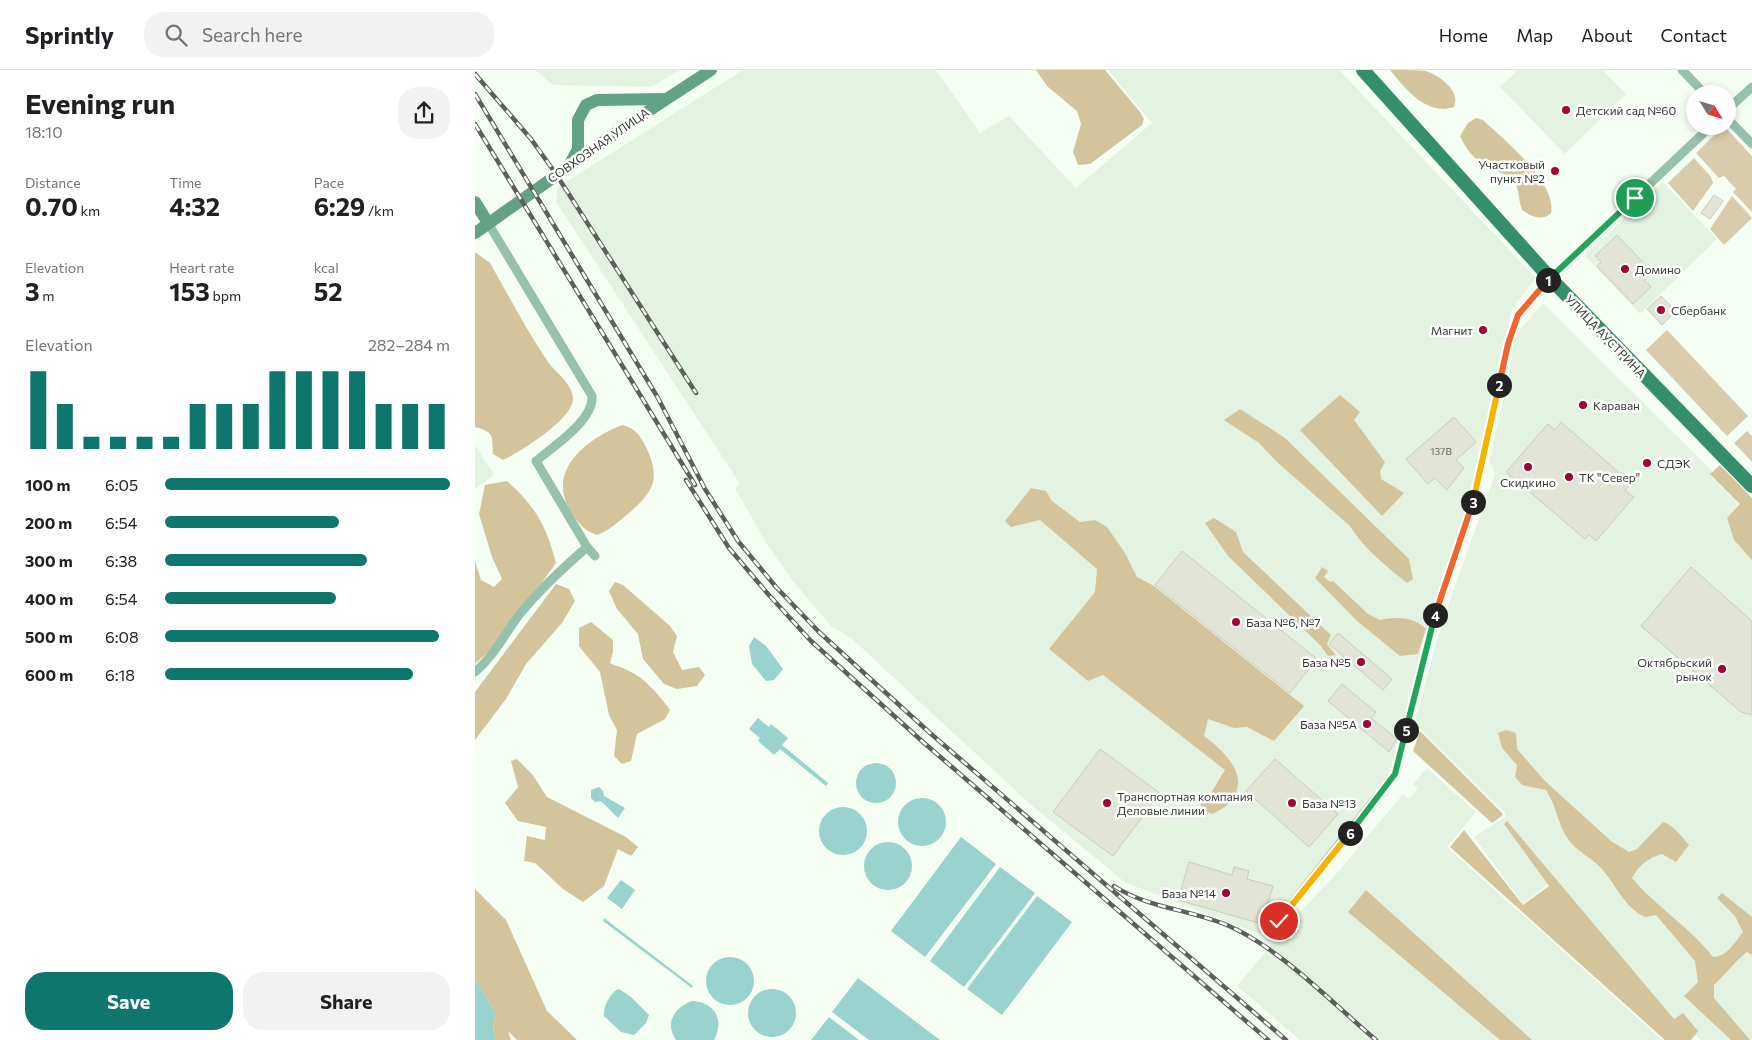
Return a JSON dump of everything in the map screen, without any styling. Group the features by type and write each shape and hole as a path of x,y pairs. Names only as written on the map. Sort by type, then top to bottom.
{"main road":[{"name":"СОВХОЗНАЯ УЛИЦА","path":"475,233 604,141 711,70"},
{"name":"УЛИЦА АУСТРИНА","path":"1363,70 1550,278 1752,486"},
{"path":"568,166 578,149 579,114 591,102 665,99"},
{"path":"579,128 590,139 604,141"},
{"path":"475,202 488,223"}],"street":[{"path":"1683,70 1697,85"},
{"path":"1736,102 1752,87"},
{"path":"1736,127 1752,144"},
{"path":"1279,921 1395,774 1433,622 1473,503 1508,344 1518,315 1550,278 1701,135"},
{"path":"488,223 592,396 593,404 584,419 536,461 587,546 595,556"},
{"path":"475,672 488,661 520,614 556,575 587,546"}],"shaded area":[{"path":"535,70 679,70 651,87 553,85"},
{"path":"743,70 936,70 980,133 1009,116 1076,188 1152,123 1108,70 1339,70 1536,278 1512,309 1466,509 1441,581 1423,644 1400,740 1388,779 1260,934 1126,883 1030,804 851,638 831,626 793,581 768,546 735,488 740,484 556,202 558,187"},
{"path":"1036,70 1105,70 1140,112 1144,119 1142,125 1090,164 1078,165 1073,152 1081,124 1077,111 1048,87"},
{"path":"1390,70 1426,71 1437,76 1448,85 1455,95 1454,107 1434,108 1417,99"},
{"name":"Детский сад №60","path":"1518,70 1602,70 1626,94 1565,154 1500,87"},
{"path":"1476,118 1483,120 1538,175 1551,201 1551,213 1548,216 1540,218 1522,210 1517,187 1513,180 1507,175 1484,165 1466,147 1460,136 1468,123"},
{"path":"1715,135 1732,135 1752,156 1752,212 1733,192 1736,189 1724,176 1719,178 1696,153"},
{"path":"1694,158 1711,177 1713,183 1693,211 1668,183"},
{"path":"1663,182 1717,239 1640,314 1584,255"},
{"path":"1732,196 1752,218 1724,245 1710,229"},
{"path":"475,252 490,263 540,350 570,388 573,399 571,407 555,425 533,442 503,460 493,454 491,435 475,427"},
{"path":"1543,303 1752,511 1752,1040 1738,1040 1733,1036 1730,1040 1701,1040 1672,1018 1554,879 1523,904 1474,837 1505,817 1505,813 1414,723 1443,620 1495,474 1489,460 1509,377 1514,337"},
{"path":"1667,330 1748,416 1727,436 1646,350"},
{"path":"1340,395 1360,412 1354,420 1385,462 1380,471 1381,479 1404,493 1382,516 1300,430"},
{"path":"1240,409 1285,438 1409,559 1413,579 1407,583 1391,570 1369,550 1350,526 1278,463 1259,443 1224,420"},
{"path":"622,425 630,428 642,439 651,458 654,476 653,484 638,505 614,526 597,535 580,524 572,513 565,498 563,484 566,471 573,459 583,448 608,431"},
{"path":"1747,431 1752,436 1752,462 1734,443"},
{"path":"475,445 494,475 475,489"},
{"path":"1720,465 1752,498 1752,560 1734,540 1727,518 1740,504 1710,474"},
{"path":"507,481 533,508 539,518 556,563 499,642 475,664 475,561 481,580 494,587 502,579 492,557 479,514 485,485"},
{"path":"1031,488 1046,491 1052,501 1080,522 1095,520 1107,527 1125,553 1137,577 1154,586 1304,706 1274,741 1247,727 1234,728 1208,719 1204,736 1220,749 1233,765 1237,774 1238,784 1236,793 1229,803 1213,814 1202,810 1200,801 1211,793 1225,770 1103,675 1088,681 1049,649 1095,592 1097,569 1040,520 1011,527 1005,521"},
{"path":"1214,518 1236,532 1243,552 1331,635 1327,644 1336,655 1328,656 1320,645 1228,556 1205,523"},
{"path":"1322,567 1328,571 1324,577 1330,582 1333,581 1368,614 1380,620 1405,618 1422,625 1426,629 1418,654 1400,656 1357,621 1315,578"},
{"path":"615,582 623,585 670,626 677,636 673,652 682,670 699,667 705,675 697,686 677,689 664,684 643,659 638,634 617,609 609,591"},
{"path":"556,584 569,589 575,601 562,623 526,664 506,699 475,740 475,692"},
{"path":"591,622 613,640 613,652 610,663 641,678 657,693 670,710 665,719 637,734 631,761 622,764 614,756 617,730 609,715 600,672 579,646 579,628"},
{"path":"1506,730 1516,733 1517,749 1545,781 1611,841 1629,852 1637,849 1663,822 1674,828 1681,835 1689,845 1676,862 1662,854 1648,860 1632,878 1694,936 1713,957 1727,952 1743,932 1735,916 1717,898 1722,893 1752,917 1752,955 1747,952 1714,985 1714,998 1750,1040 1731,1040 1684,996 1698,982 1695,961 1656,915 1645,917 1637,913 1625,901 1599,866 1570,841 1563,830 1546,790 1522,785 1515,777 1517,765 1502,748 1498,733"},
{"path":"1420,731 1503,815 1492,823 1413,751"},
{"path":"517,759 532,774 547,797 626,837 638,847 631,856 618,849 604,886 583,902 563,889 535,863 524,861 527,836 545,840 546,827 518,821 505,803 518,787 511,761"},
{"path":"1427,768 1476,812 1447,847 1662,1040 1300,1040 1237,986 1286,927 1338,872 1403,794 1409,799 1418,789 1413,784"},
{"path":"1507,821 1674,1019 1683,1013 1698,1031 1691,1040 1665,1040 1450,847 1464,830 1523,905 1549,886 1504,824"},
{"path":"475,889 506,920 547,1011 577,1040 517,1040 508,1031 511,1040 496,1040 493,1033 495,1013 475,978"},
{"path":"1366,890 1532,1040 1500,1040 1348,912"}],"water":[{"path":"754,637 766,646 783,669 774,680 766,681 752,664 749,646"},
{"path":"758,718 769,727 771,724 788,738 782,745 828,783 826,786 780,749 774,755 758,741 760,738 749,729"},
{"path":"876,763 890,769 896,783 890,797 876,803 862,797 856,783 862,769"},
{"path":"599,787 603,791 604,796 625,808 618,818 601,801 595,802 591,798 591,790"},
{"path":"917,798 927,798 939,805 946,817 946,827 939,839 927,846 917,846 909,842 902,835 898,827 898,817 902,809 909,802"},
{"path":"838,807 848,807 860,814 867,826 867,836 860,848 848,855 838,855 830,851 823,844 819,836 819,826 823,818 830,811"},
{"path":"961,837 996,864 925,957 891,931"},
{"path":"883,842 893,842 905,849 912,861 912,871 905,883 893,890 883,890 875,886 868,879 864,871 864,861 868,853 875,846"},
{"path":"1000,867 1035,893 964,987 930,961"},
{"path":"621,880 635,890 622,909 607,898"},
{"path":"1037,896 1072,922 1002,1015 967,989"},
{"path":"604,918 693,986 692,988 603,921"},
{"path":"725,957 735,957 747,964 754,976 754,986 747,998 735,1005 725,1005 717,1001 710,994 706,986 706,976 710,968 717,961"},
{"path":"475,978 495,1013 493,1033 496,1040 475,1040"},
{"path":"858,978 940,1040 869,1040 832,1012"},
{"path":"619,989 631,997 649,1015 646,1023 634,1035 621,1032 604,1016 608,1000"},
{"path":"767,989 777,989 789,996 796,1008 796,1018 789,1030 777,1037 767,1037 759,1033 752,1026 748,1018 748,1008 752,1000 759,993"},
{"path":"692,1001 700,1002 712,1008 715,1013 718,1025 714,1040 676,1040 671,1028 673,1016 681,1007"},
{"path":"829,1017 859,1040 811,1040"}],"building":[{"path":"1714,195 1723,201 1710,219 1701,213"},
{"name":"Домино","path":"1617,235 1652,272 1644,280 1651,287 1633,304 1597,266 1601,262 1595,256"},
{"name":"Сбербанк","path":"1661,296 1676,311 1662,325 1647,309"},
{"path":"1454,417 1476,442 1456,460 1464,468 1447,490 1435,478 1428,484 1406,459"},
{"name":"ТК \"Север\"","path":"1561,422 1631,483 1625,490 1634,497 1596,541 1589,535 1585,539 1506,472 1548,424 1555,430"},
{"name":"База №6, №7","path":"1182,551 1317,659 1290,693 1155,585"},
{"name":"Октябрьский рынок","path":"1691,567 1752,621 1752,715 1741,712 1641,626"},
{"name":"База №5","path":"1338,633 1392,679 1383,690 1329,644"},
{"name":"База №5А","path":"1342,684 1376,712 1371,718 1397,739 1389,752 1328,701"},
{"name":"Транспортная компания Деловые линии","path":"1100,749 1160,793 1113,856 1053,812"},
{"name":"База №13","path":"1275,759 1338,814 1309,847 1246,791"},
{"name":"База №14","path":"1189,862 1232,875 1234,867 1249,871 1247,879 1273,886 1262,924 1178,900"}],"railway":[{"path":"475,74 531,139 556,174 696,393"},
{"path":"475,94 658,398 705,489 738,541 776,587 819,632 930,733 1286,1040"},
{"path":"475,124 695,485"},
{"path":"686,480 729,548 811,641 923,742 1268,1040"},
{"path":"1114,886 1141,899 1215,921 1248,936 1287,962 1376,1040"}],"place":[{"name":"Детский сад №60","path":"1566,110"},
{"name":"Участковый пункт №2","path":"1555,171"},
{"name":"Домино","path":"1625,269"},
{"name":"Сбербанк","path":"1661,310"},
{"name":"Магнит","path":"1483,330"},
{"name":"Караван","path":"1583,405"},
{"name":"СДЭК","path":"1647,463"},
{"name":"Скидкино","path":"1528,467"},
{"name":"ТК \"Север\"","path":"1569,477"},
{"name":"База №6, №7","path":"1236,622"},
{"name":"База №5","path":"1361,662"},
{"name":"Октябрьский рынок","path":"1722,669"},
{"name":"База №5А","path":"1367,724"},
{"name":"Транспортная компания Деловые линии","path":"1107,803"},
{"name":"База №13","path":"1292,803"},
{"name":"База №14","path":"1226,893"}],"route":[{"path":"1279,921 1395,774 1433,622 1473,503 1508,344 1518,315 1550,278 1635,198"}]}
